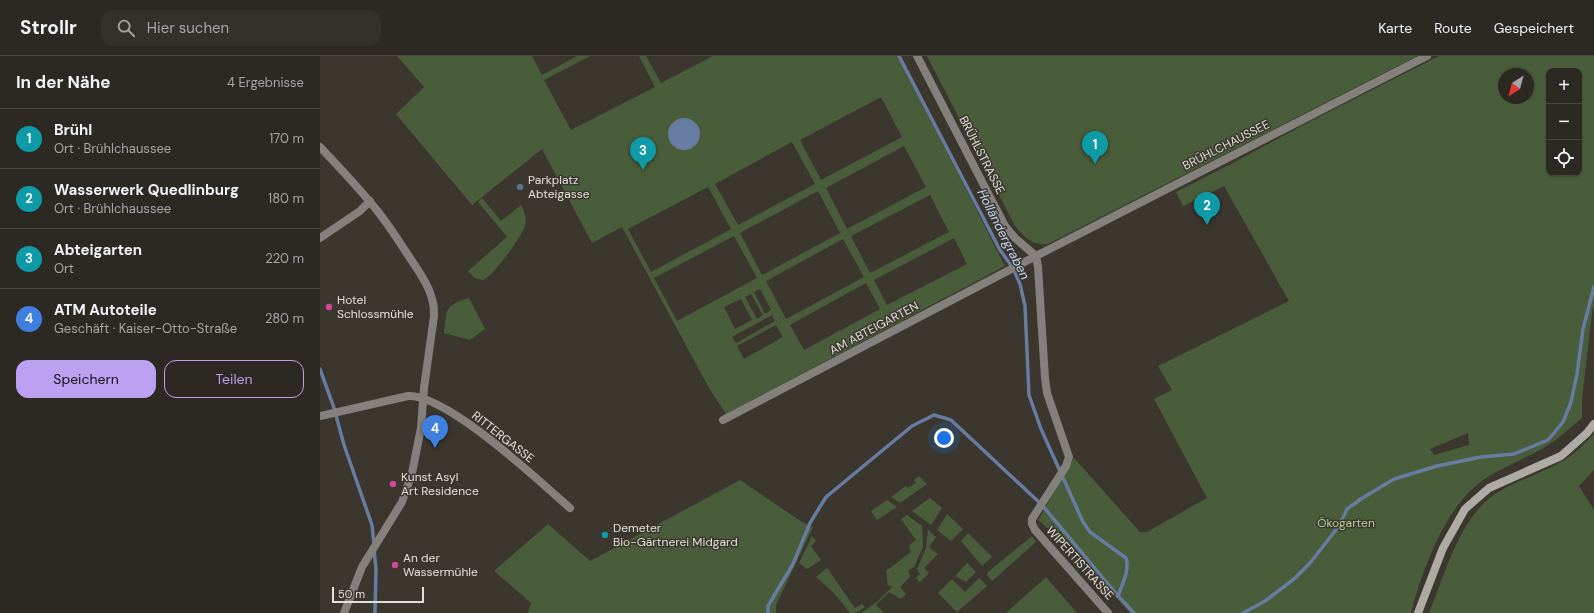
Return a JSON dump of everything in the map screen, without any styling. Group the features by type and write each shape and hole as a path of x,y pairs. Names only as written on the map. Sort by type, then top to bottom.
{"street":[{"name":"BRÜHLSTRASSE","path":"917,56 1005,226 1015,238 1036,256"},
{"name":"BRÜHLCHAUSSEE","path":"1036,256 1427,56"},
{"path":"320,147 370,201 391,229 427,285 433,298 434,316 423,399 421,428 412,473 402,502 368,555 344,613"},
{"path":"320,238 360,211 370,201"},
{"name":"AM ABTEIGARTEN","path":"723,420 1036,256"},
{"name":"WIPERTISTRASSE","path":"1036,256 1047,393 1069,457 1066,466 1032,519 1032,524 1108,613"},
{"name":"RITTERGASSE","path":"320,416 408,396 423,399 481,432 570,508"},
{"path":"1418,613 1443,548 1465,509 1489,488 1561,456 1587,433 1594,424"}],"green space":[{"path":"397,56 532,56 542,75 577,56 590,56 544,80 571,130 655,87 639,56 646,56 661,83 713,56 898,56 1005,266 726,414 709,388 622,227 592,243 542,149 472,205 396,114 424,87","holes":["881,97 902,137 821,180 800,140","792,142 815,184 738,225 715,184","904,146 926,187 847,229 826,188","708,187 731,229 651,272 628,229","818,191 840,233 762,275 740,233","930,195 949,232 870,273 851,236","734,236 757,278 677,321 654,278","954,238 967,264 887,305 874,280","843,239 864,277 786,319 766,281","866,283 880,309 804,350 790,325","760,289 771,310 765,314 754,292","751,294 763,315 757,319 745,297","741,299 752,320 735,329 724,307","772,315 775,321 736,343 732,337","776,325 783,337 744,359 737,346"]},
{"path":"927,56 1417,56 1048,244 1038,244 1029,240 1015,226"},
{"name":"Ökogarten","path":"1439,56 1594,56 1594,306 1592,312 1582,399 1582,418 1545,447 1499,470 1469,492 1446,523 1437,541 1422,578 1411,613 1130,613 1075,551 1038,520 1074,458 1140,532 1147,532 1207,498 1154,399 1172,390 1158,366 1289,301 1224,186 1183,206 1176,192 1303,125","holes":["1468,433 1469,445 1434,455 1430,449"]},
{"path":"482,198 501,221 521,205 526,218 523,231 513,247 493,272 483,280 475,278 468,271 507,237 478,202"},
{"path":"469,298 485,329 470,340 444,333 448,309 455,303"},
{"path":"1594,434 1594,470 1579,486 1594,510 1594,613 1429,613 1454,548 1471,518 1482,505 1503,489 1570,457"},
{"path":"919,476 927,484 900,503 891,497 906,486 908,488 916,483 914,480"},
{"path":"740,480 802,522 813,527 776,605 776,613 528,613 531,603 494,571 548,524 590,561"},
{"path":"930,498 942,508 931,525 912,511"},
{"path":"887,500 897,507 877,520 871,511"},
{"path":"947,514 963,529 951,541 937,530"},
{"path":"907,515 922,526 923,547 914,567 908,571 910,577 900,587 906,594 901,599 889,592 876,605 884,613 861,613 877,602 892,587 890,585 888,586 886,571 911,552 909,545 916,540 901,519"},
{"path":"928,530 936,537 929,547 938,554 924,568 929,573 920,582 916,578 920,574 917,569 926,548"},
{"path":"968,533 992,557 982,566 961,541"},
{"path":"812,536 816,541 811,546 821,560 807,569 799,563"},
{"path":"1032,536 1036,542 992,581 987,575 988,572"},
{"path":"967,563 976,572 966,582 955,576"},
{"path":"827,568 855,608 862,604 865,607 856,613 850,613 834,593 816,577"},
{"path":"1046,577 1077,613 1006,613"},
{"path":"979,578 987,586 957,612 938,593 952,579 965,592"}],"water":[{"path":"684,118 690,119 697,125 700,134 699,140 693,147 684,150 678,149 671,143 668,134 669,128 675,121"}],"waterway":[{"name":"Holländergraben","path":"899,56 1000,250 1013,268 1020,284 1025,306 1029,395 1041,429 1083,522 1090,532 1126,558 1126,573 1118,596"},
{"path":"1243,613 1265,601 1294,579 1310,563 1339,526 1347,509 1394,479 1437,466 1481,457 1514,454 1548,440 1563,422 1571,402 1577,374 1583,329 1594,287"},
{"path":"320,369 334,408 344,445 372,525 374,544"},
{"path":"768,613 768,606 793,564 810,523 826,497 912,426 934,415 951,420 1042,505 1134,613"},
{"path":"374,550 376,569 375,613"}],"place":[{"name":"Brühl","path":"1095,164"},
{"name":"Abteigarten","path":"643,170"},
{"name":"Parkplatz Abteigasse","path":"520,187"},
{"name":"Wasserwerk Quedlinburg","path":"1207,225"},
{"name":"Hotel Schlossmühle","path":"329,307"},
{"name":"ATM Autoteile","path":"435,448"},
{"name":"Kunst Asyl Art Residence","path":"393,484"},
{"name":"Demeter Bio-Gärtnerei Midgard","path":"605,535"},
{"name":"An der Wassermühle","path":"395,565"}]}
